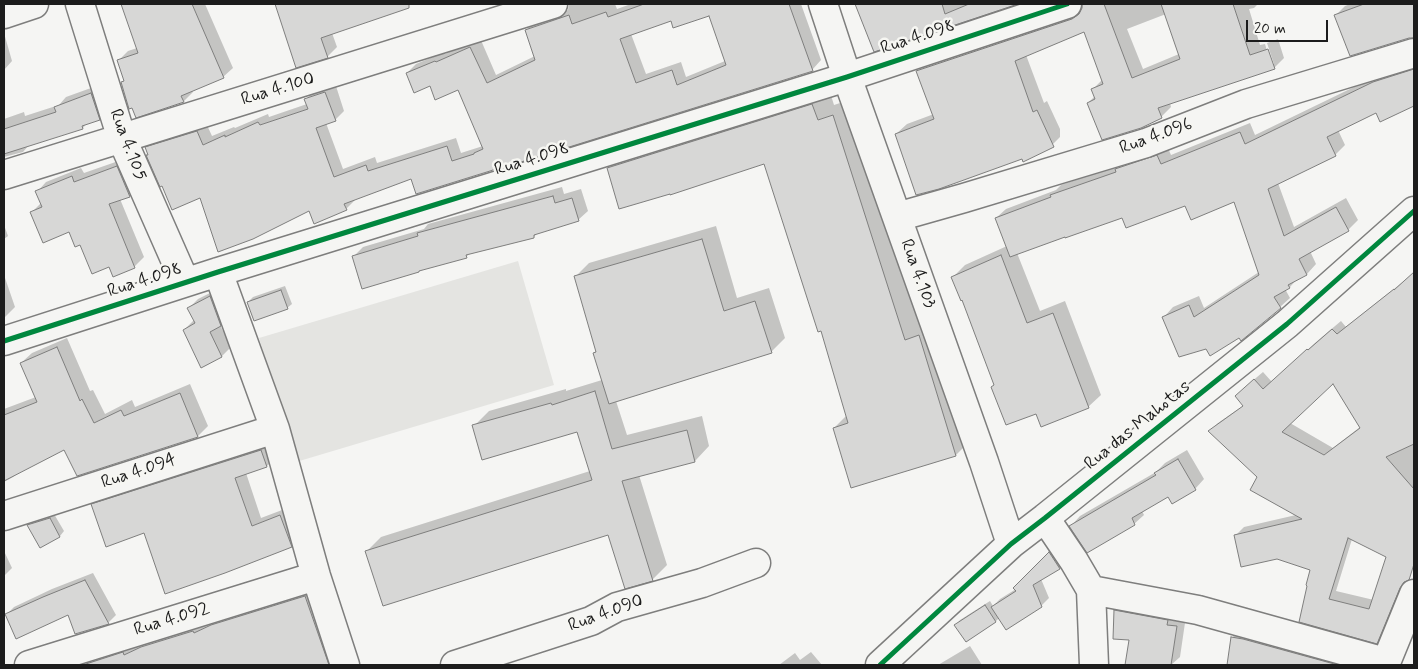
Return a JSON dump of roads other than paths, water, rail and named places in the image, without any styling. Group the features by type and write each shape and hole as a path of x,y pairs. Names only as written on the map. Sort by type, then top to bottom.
{"street":[{"path":"4,14 34,4"},
{"name":"Rua 4.105","path":"80,4 122,138 186,282"},
{"name":"Rua 4.100","path":"4,175 552,4"},
{"name":"Rua 4.103","path":"823,4 1011,544"},
{"name":"Rua 4.098","path":"4,341 186,282 847,77 1067,4"},
{"name":"Rua 4.096","path":"897,217 1146,143 1246,104 1414,53"},
{"name":"Rua das Mahotas","path":"880,665 1011,544 1287,324 1414,210"},
{"path":"218,272 275,428 316,576 345,665"},
{"name":"Rua 4.094","path":"4,516 275,428"},
{"path":"1045,518 1091,590 1094,665"},
{"name":"Rua 4.090","path":"455,665 591,621 617,607 702,583 756,563"},
{"name":"Rua 4.092","path":"29,665 316,576"},
{"path":"1091,590 1198,610 1385,664 1414,594"}]}
